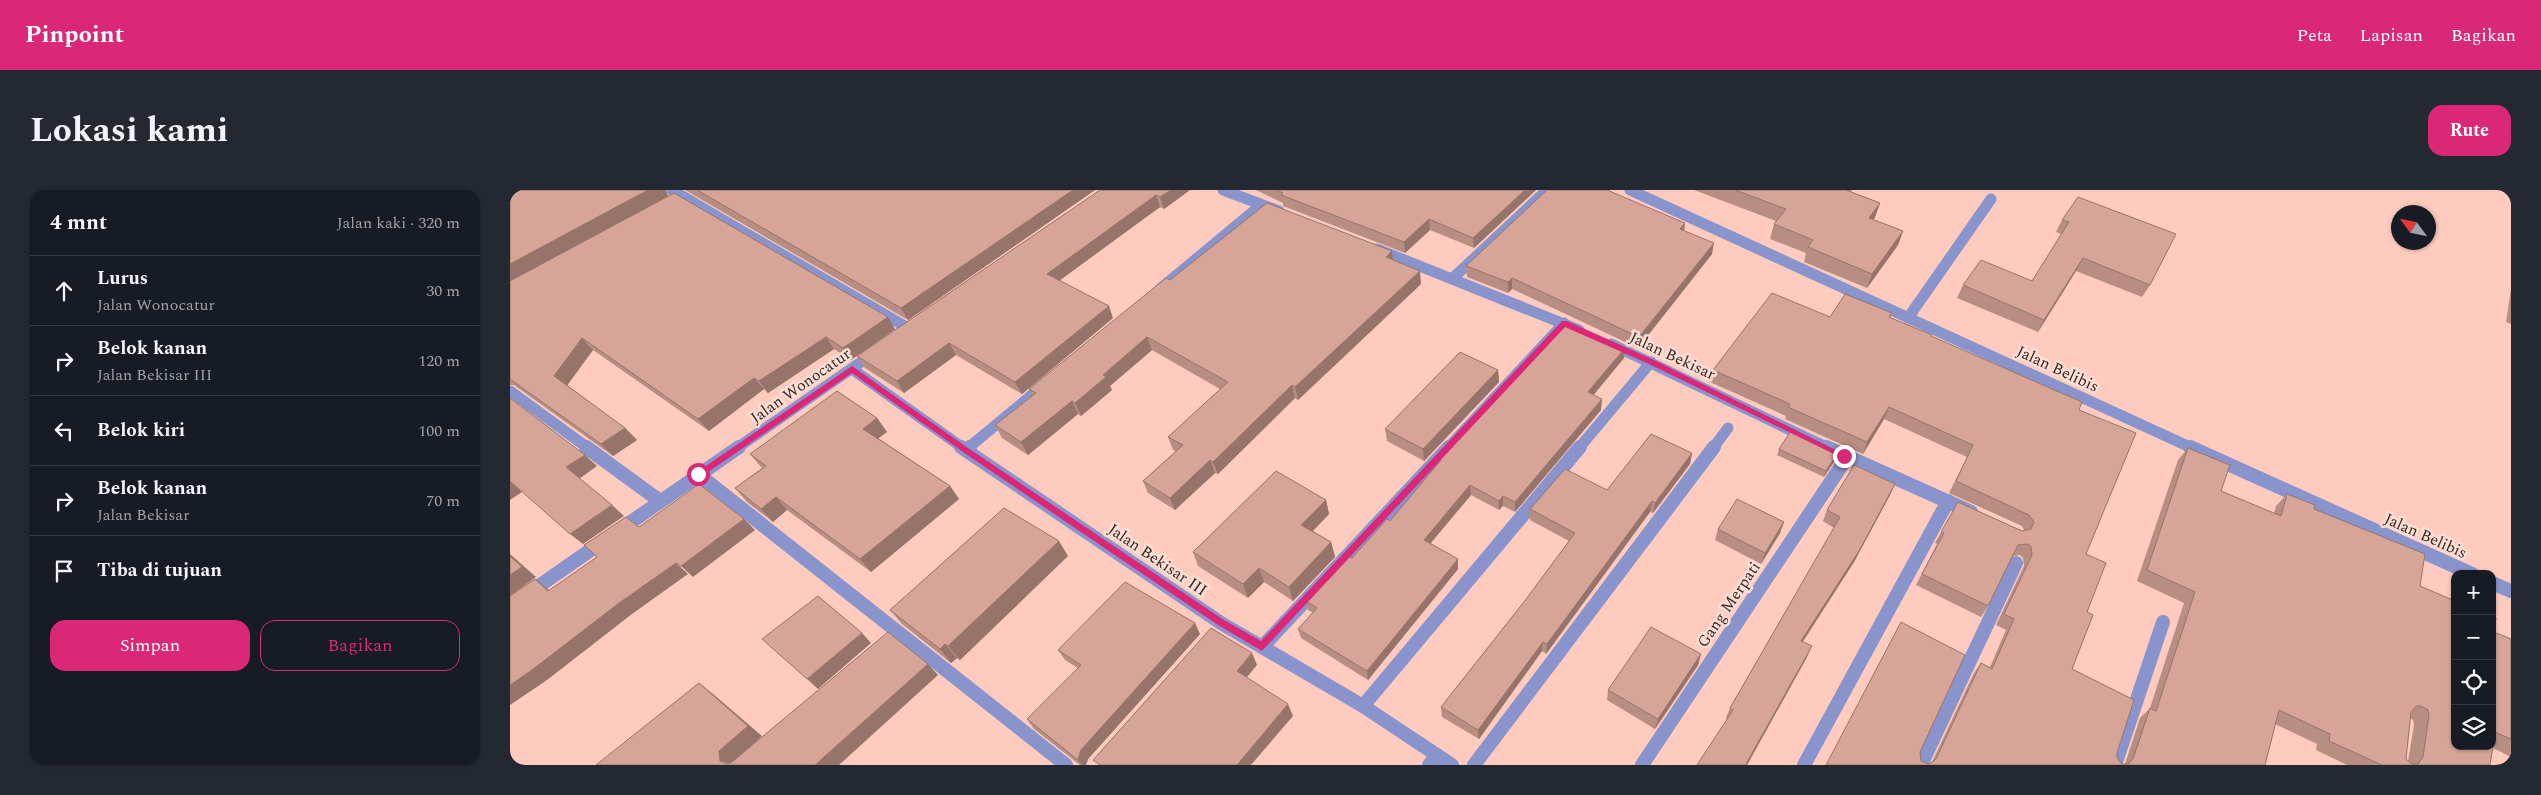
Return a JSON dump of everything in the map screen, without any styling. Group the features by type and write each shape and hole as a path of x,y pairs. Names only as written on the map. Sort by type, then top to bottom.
{"street":[{"path":"672,190 908,328"},
{"path":"1223,190 1288,215"},
{"path":"1453,278 1548,190"},
{"name":"Jalan Belibis","path":"1630,190 2463,570"},
{"path":"670,203 682,197"},
{"path":"1908,318 1991,199"},
{"path":"1147,299 1261,205"},
{"name":"Jalan Bekisar","path":"1371,246 1564,323 1651,362 1844,456 1984,518"},
{"path":"1262,647 1564,323"},
{"name":"Jalan Wonocatur","path":"510,606 884,346"},
{"path":"1364,706 1651,362"},
{"name":"Jalan Bekisar III","path":"852,369 966,450 1221,623 1364,706 1433,760 1452,765"},
{"path":"966,450 1056,375"},
{"path":"510,391 660,501"},
{"path":"1474,765 1728,428"},
{"name":"Gang Merpati","path":"1642,765 1844,462"},
{"path":"698,474 1066,765"},
{"path":"1804,765 1948,501"},
{"path":"1921,765 2016,563"},
{"path":"2496,584 2511,591"},
{"path":"2115,765 2163,622"},
{"path":"1208,637 1221,623"},
{"path":"883,644 898,632"}],"building":[{"path":"510,190 648,190 510,264"},
{"path":"697,190 1073,190 901,308"},
{"path":"1100,190 1171,190 1160,197 1156,195 1047,274 1109,306 1015,382 949,343 897,381 857,356"},
{"path":"1276,190 1525,190 1473,238 1429,219 1404,242 1281,195 1283,193"},
{"path":"1547,190 1607,190 1685,223 1680,229 1714,243 1639,337 1512,278 1508,282 1466,266"},
{"path":"1735,190 1846,190 1880,203 1869,218 1903,231 1872,274 1808,247 1813,240 1774,224 1786,209"},
{"path":"674,193 888,317 843,348 826,337 759,381 754,378 698,419 582,338 554,376 625,428 601,444 510,379 510,281"},
{"path":"2078,197 2176,234 2150,285 2083,258 2044,320 1963,285 1981,260 2032,281 2069,222 2062,220"},
{"path":"1267,203 1392,251 1386,257 1420,271 1295,387 1292,385 1213,462 1210,460 1170,498 1143,481 1183,445 1168,437 1228,382 1147,337 1103,375 1106,377 1075,403 1072,401 1021,442 995,425 1036,393 1029,389 1166,278 1170,280"},
{"path":"1772,293 1830,317 1845,294 1892,313 1889,317 2082,402 2079,410 2136,433 2086,554 2106,563 2087,612 2093,615 2072,669 2134,700 2117,753 2117,758 2122,764 2128,764 2133,759 2150,708 2156,711 2195,592 2147,570 2188,448 2230,465 2221,491 2281,516 2287,494 2315,505 2314,509 2425,554 2420,586 2451,599 2451,750 2492,750 2490,765 2382,765 2329,741 2330,734 2279,710 2265,765 1826,765 1901,622 1965,655 1920,752 1921,761 1929,764 1936,759 1981,663 1992,669 2014,619 2004,614 2032,555 2031,547 2028,544 2018,545 1988,606 1922,574 1944,533 1941,532 1958,502 2022,531 2031,529 2034,522 2029,515 1956,481 1973,445 1889,407 1867,442 1788,407 1790,404 1713,370","holes":["2416,706 2421,706 2428,710 2429,715 2423,757 2418,764 2412,764 2406,759 2411,712"]},
{"path":"1566,322 1625,348 1588,392 1602,399 1515,502 1503,496 1499,501 1470,485 1424,540 1458,559 1367,671 1298,629 1317,608 1306,601 1348,556 1352,558 1387,519 1390,521 1441,460 1439,459"},
{"path":"1460,352 1498,370 1423,449 1385,429"},
{"path":"837,391 877,418 863,429 950,486 860,559 776,497 761,509 735,488 766,466 750,454"},
{"path":"510,398 585,455 566,467 612,505 570,534 510,481"},
{"path":"1791,431 1837,454 1826,471 1779,449"},
{"path":"1651,434 1692,453 1655,503 1652,501 1547,644 1543,642 1478,730 1441,707 1527,598 1575,533 1530,509 1565,469 1607,490"},
{"path":"1854,465 1895,484 1859,551 1801,641 1812,646 1747,765 1697,765 1733,710 1730,708 1840,517 1827,510"},
{"path":"1276,471 1326,500 1301,525 1331,542 1289,587 1259,568 1243,584 1193,552"},
{"path":"699,484 744,519 681,566 676,563 619,603 510,685 510,596 535,579 548,591 597,557 584,545 626,517 639,527"},
{"path":"1737,499 1784,522 1765,553 1718,529"},
{"path":"1004,508 1059,541 948,646 945,644 940,649 890,610"},
{"path":"510,556 522,567 510,575"},
{"path":"1125,582 1195,623 1081,750 1078,760 1027,719 1081,665 1058,650"},
{"path":"818,596 862,633 807,679 762,639"},
{"path":"1651,627 1701,654 1658,719 1608,690"},
{"path":"1211,628 1252,653 1237,671 1288,704 1237,765 1100,765 1093,760"},
{"path":"888,632 928,664 815,765 596,765 699,683 748,726 719,751 720,761 728,764"},
{"path":"2496,633 2511,639 2511,739 2496,732"}],"route":[{"path":"698,474 852,369 966,450 1221,623 1262,647 1564,323 1651,362 1844,456"}]}
